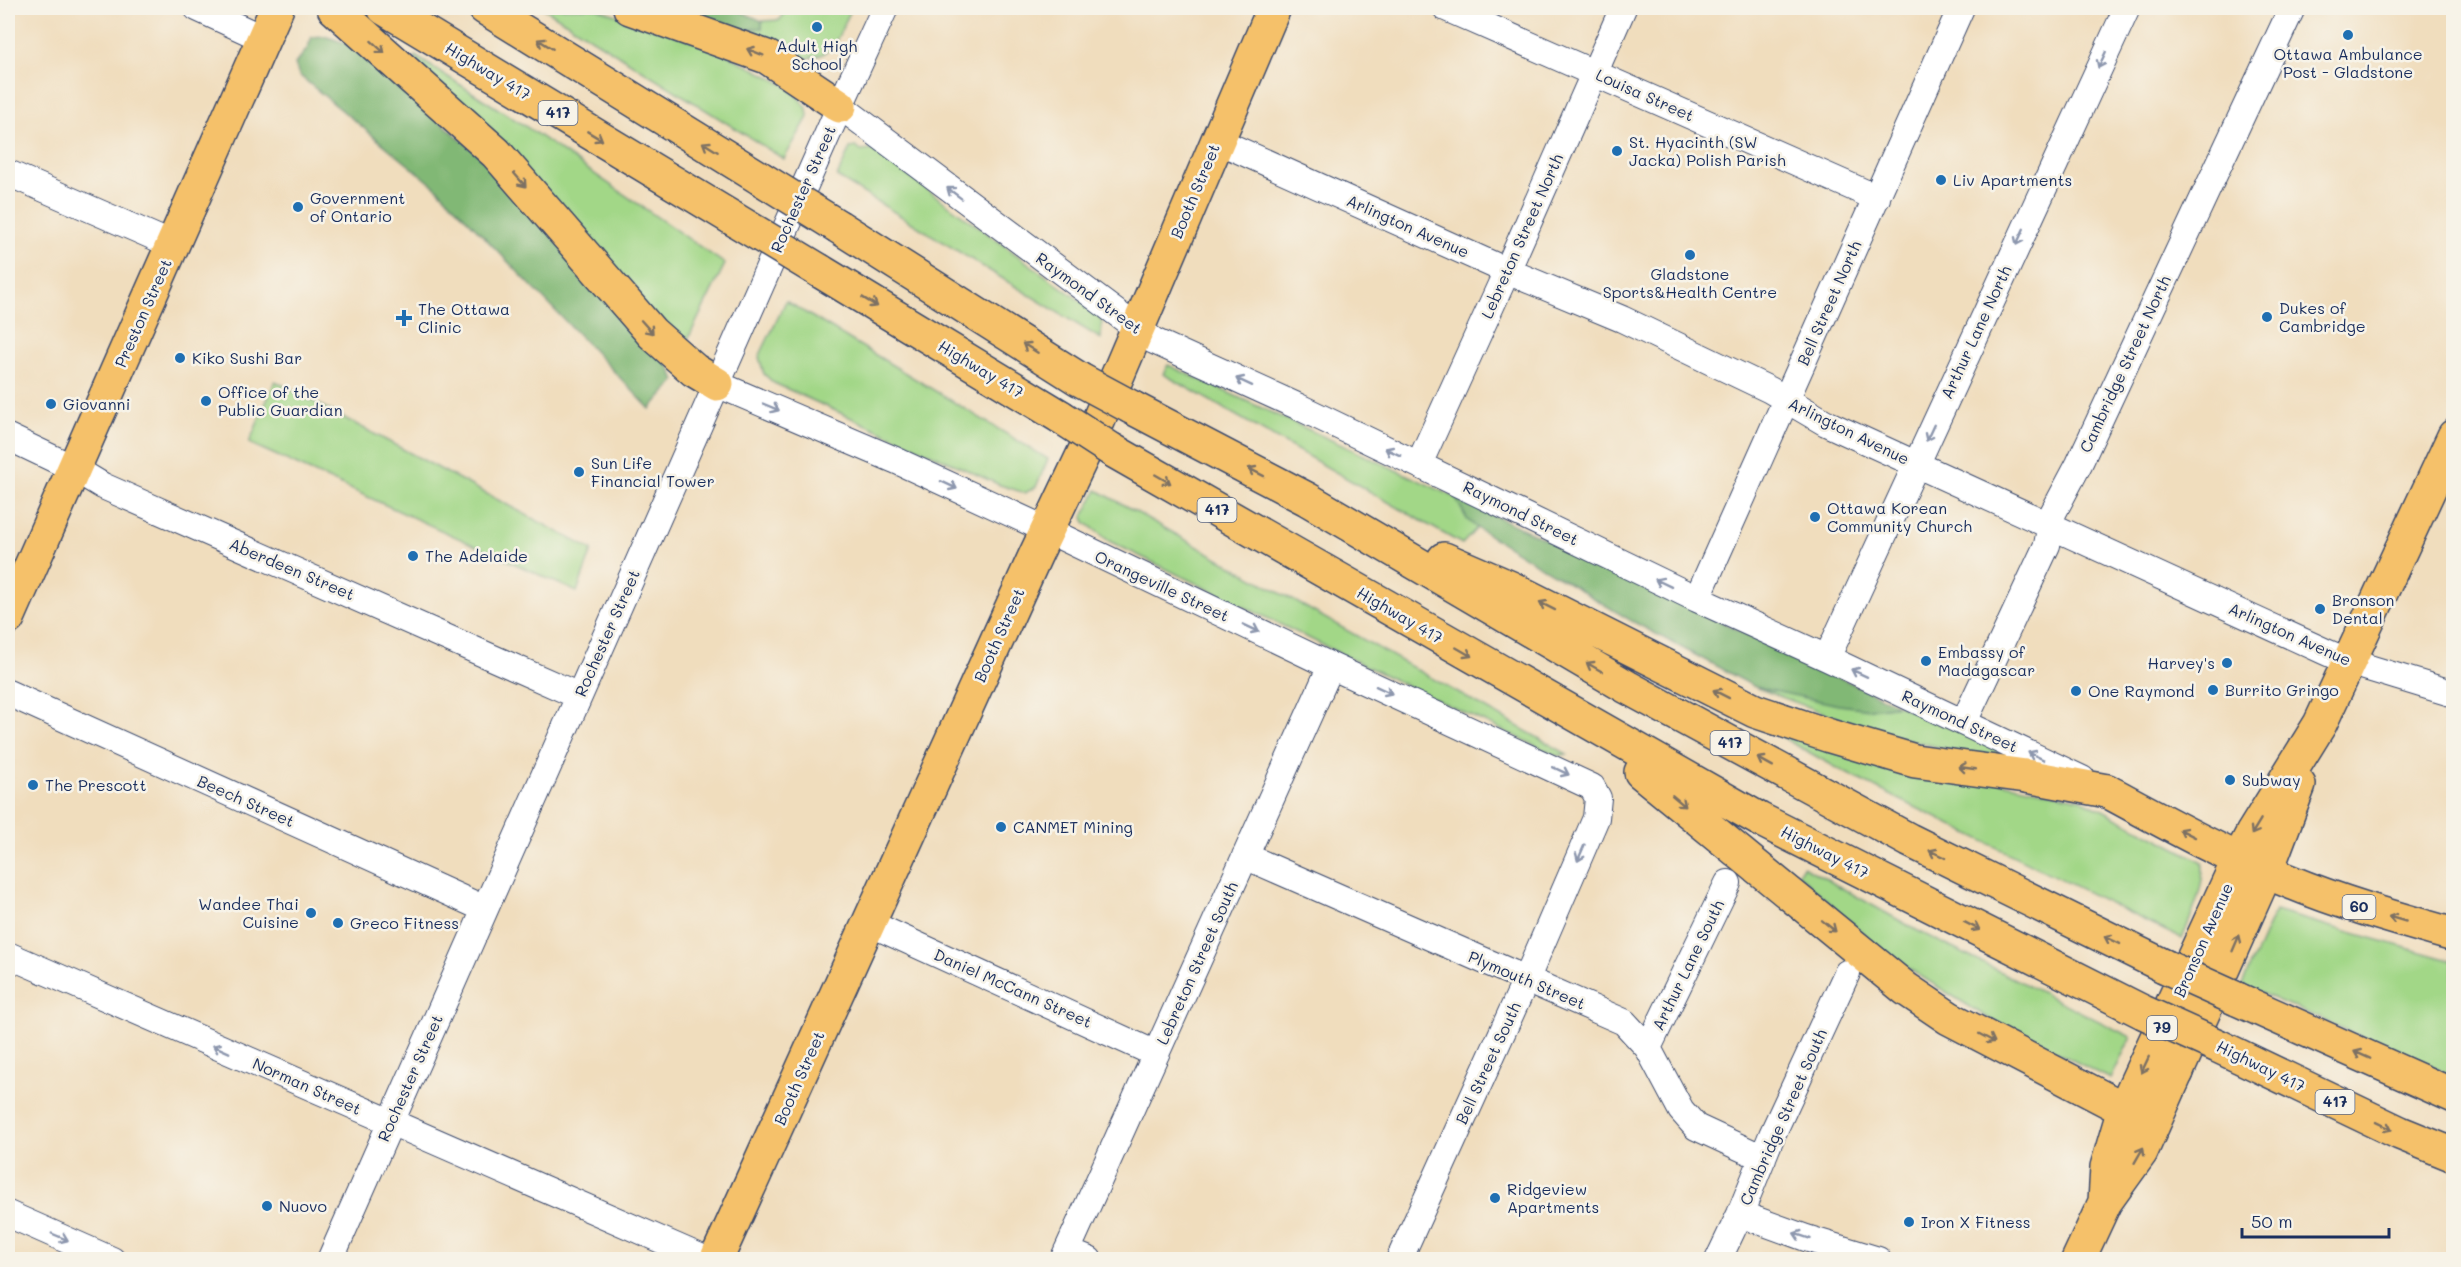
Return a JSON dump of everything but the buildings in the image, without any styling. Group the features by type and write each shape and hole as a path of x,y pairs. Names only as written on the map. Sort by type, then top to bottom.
{"main road":[{"name":"Preston Street","path":"8,618 277,8"},
{"path":"334,8 496,153 652,333 694,370 717,384"},
{"name":"Highway 417","path":"384,8 1112,450 1759,819 2143,1012 2400,1133 2454,1155"},
{"name":"417","path":"485,8 1079,379 1308,499 1669,710 1909,840 2164,966 2454,1096"},
{"path":"630,8 767,57 840,106"},
{"name":"Booth Street","path":"717,1260 1047,530 1091,438 1274,8"},
{"name":"Bronson Avenue","path":"2078,1260 2105,1202 2141,1152 2177,1072 2253,865 2252,834 2320,724 2453,441"},
{"path":"1308,499 1511,588 1755,711 1915,761 2026,776 2107,791"},
{"path":"1550,701 1664,789 1906,989 1958,1023 2124,1109 2148,1098 2162,1088 2177,1072"},
{"name":"Raymond Street","path":"2107,791 2253,865"},
{"name":"Bronson Avenue","path":"2105,1202 2107,1167 2124,1109 2253,865"},
{"name":"60","path":"2253,865 2372,911 2454,934"}],"street":[{"path":"197,8 264,39"},
{"name":"Rochester Street","path":"330,1260 885,8"},
{"name":"Louisa Street","path":"1446,8 1877,198"},
{"name":"Lebreton Street North","path":"1419,464 1623,8"},
{"name":"Bell Street North","path":"1697,599 1961,8"},
{"name":"Arthur Lane North","path":"1827,658 2127,8"},
{"name":"Cambridge Street North","path":"1964,722 2047,544 2052,528 2053,513 2070,482 2292,8"},
{"name":"Raymond Street","path":"840,106 1154,340 1419,464 1697,599 1964,722 2107,791"},
{"name":"Arlington Avenue","path":"1216,140 1507,271 1622,319 1770,390 1826,423 2349,662 2454,694"},
{"path":"8,173 173,245"},
{"name":"Orangeville Street","path":"717,384 896,460 1331,666 1585,782 1592,787 1598,798"},
{"name":"Aberdeen Street","path":"8,437 75,469 103,486 579,696"},
{"name":"Lebreton Street South","path":"1073,1257 1156,1054 1331,666"},
{"name":"Beech Street","path":"8,693 485,909"},
{"name":"Bell Street South","path":"1399,1260 1526,980 1596,818 1598,798"},
{"name":"Plymouth Street","path":"1245,856 1624,1022 1648,1047 1681,1110 1696,1127 1763,1158"},
{"name":"Arthur Lane South","path":"1648,1047 1728,883"},
{"name":"Daniel McCann Street","path":"869,923 1156,1054"},
{"name":"Norman Street","path":"8,956 706,1260"},
{"name":"Cambridge Street South","path":"1718,1260 1847,974"},
{"path":"8,1214 112,1260"},
{"path":"1740,1214 1806,1238 1878,1260"}],"green space":[{"path":"543,8 596,8 714,48 789,87 807,108 808,117 784,159"},
{"path":"667,8 733,8 762,21 762,28 735,30"},
{"path":"786,8 852,8 833,47 821,55 798,61 735,30 762,28 762,21 780,20"},
{"path":"324,36 354,46 481,157 671,369 675,381 650,409 438,189 299,75 295,64 307,49 312,37"},
{"path":"415,56 525,126 725,264 687,341 651,313 415,60"},
{"path":"856,147 861,151 872,150 881,156 1098,314 1102,323 1101,339 837,177 850,148"},
{"path":"786,301 1048,459 1036,487 1025,493 1000,485 774,383 764,374 759,357"},
{"path":"1168,365 1455,497 1467,519 1477,528 1462,544 1163,374"},
{"path":"275,381 592,550 577,592 249,443"},
{"path":"1097,490 1567,754 1558,756 1409,687 1109,541 1085,522 1084,515"},
{"path":"1455,497 1898,705 1870,709 1839,705 1755,687 1630,620 1477,528 1467,519"},
{"path":"1755,687 1870,709 1898,705 2010,753 2007,761 1974,756 1866,729"},
{"path":"1778,735 2081,799 2097,807 2203,862 2199,892 2182,939 1846,773"},
{"path":"1803,866 1918,931 2131,1037 2111,1079 1993,1021 1888,956 1798,874"},
{"path":"2275,911 2453,961 2453,1076 2242,985"}],"place":[{"name":"Adult High School","path":"817,27"},
{"name":"Ottawa Ambulance Post - Gladstone","path":"2348,35"},
{"name":"St. Hyacinth (SW Jacka) Polish Parish","path":"1617,151"},
{"name":"Liv Apartments","path":"1941,180"},
{"name":"Government of Ontario","path":"298,207"},
{"name":"Gladstone Sports&Health Centre","path":"1690,255"},
{"name":"Dukes of Cambridge","path":"2267,317"},
{"name":"The Ottawa Clinic","path":"404,318"},
{"name":"Kiko Sushi Bar","path":"180,358"},
{"name":"Office of the Public Guardian","path":"206,401"},
{"name":"Giovanni","path":"51,404"},
{"name":"Sun Life Financial Tower","path":"579,472"},
{"name":"Ottawa Korean Community Church","path":"1815,517"},
{"name":"The Adelaide","path":"413,556"},
{"name":"Bronson Dental","path":"2320,609"},
{"name":"Embassy of Madagascar","path":"1926,661"},
{"name":"Harvey's","path":"2227,663"},
{"name":"Burrito Gringo","path":"2213,690"},
{"name":"One Raymond","path":"2076,691"},
{"name":"Subway","path":"2230,780"},
{"name":"The Prescott","path":"33,785"},
{"name":"CANMET Mining","path":"1001,827"},
{"name":"Wandee Thai Cuisine","path":"311,913"},
{"name":"Greco Fitness","path":"338,923"},
{"name":"Ridgeview Apartments","path":"1495,1198"},
{"name":"Nuovo","path":"267,1206"},
{"name":"Iron X Fitness","path":"1909,1222"}]}
